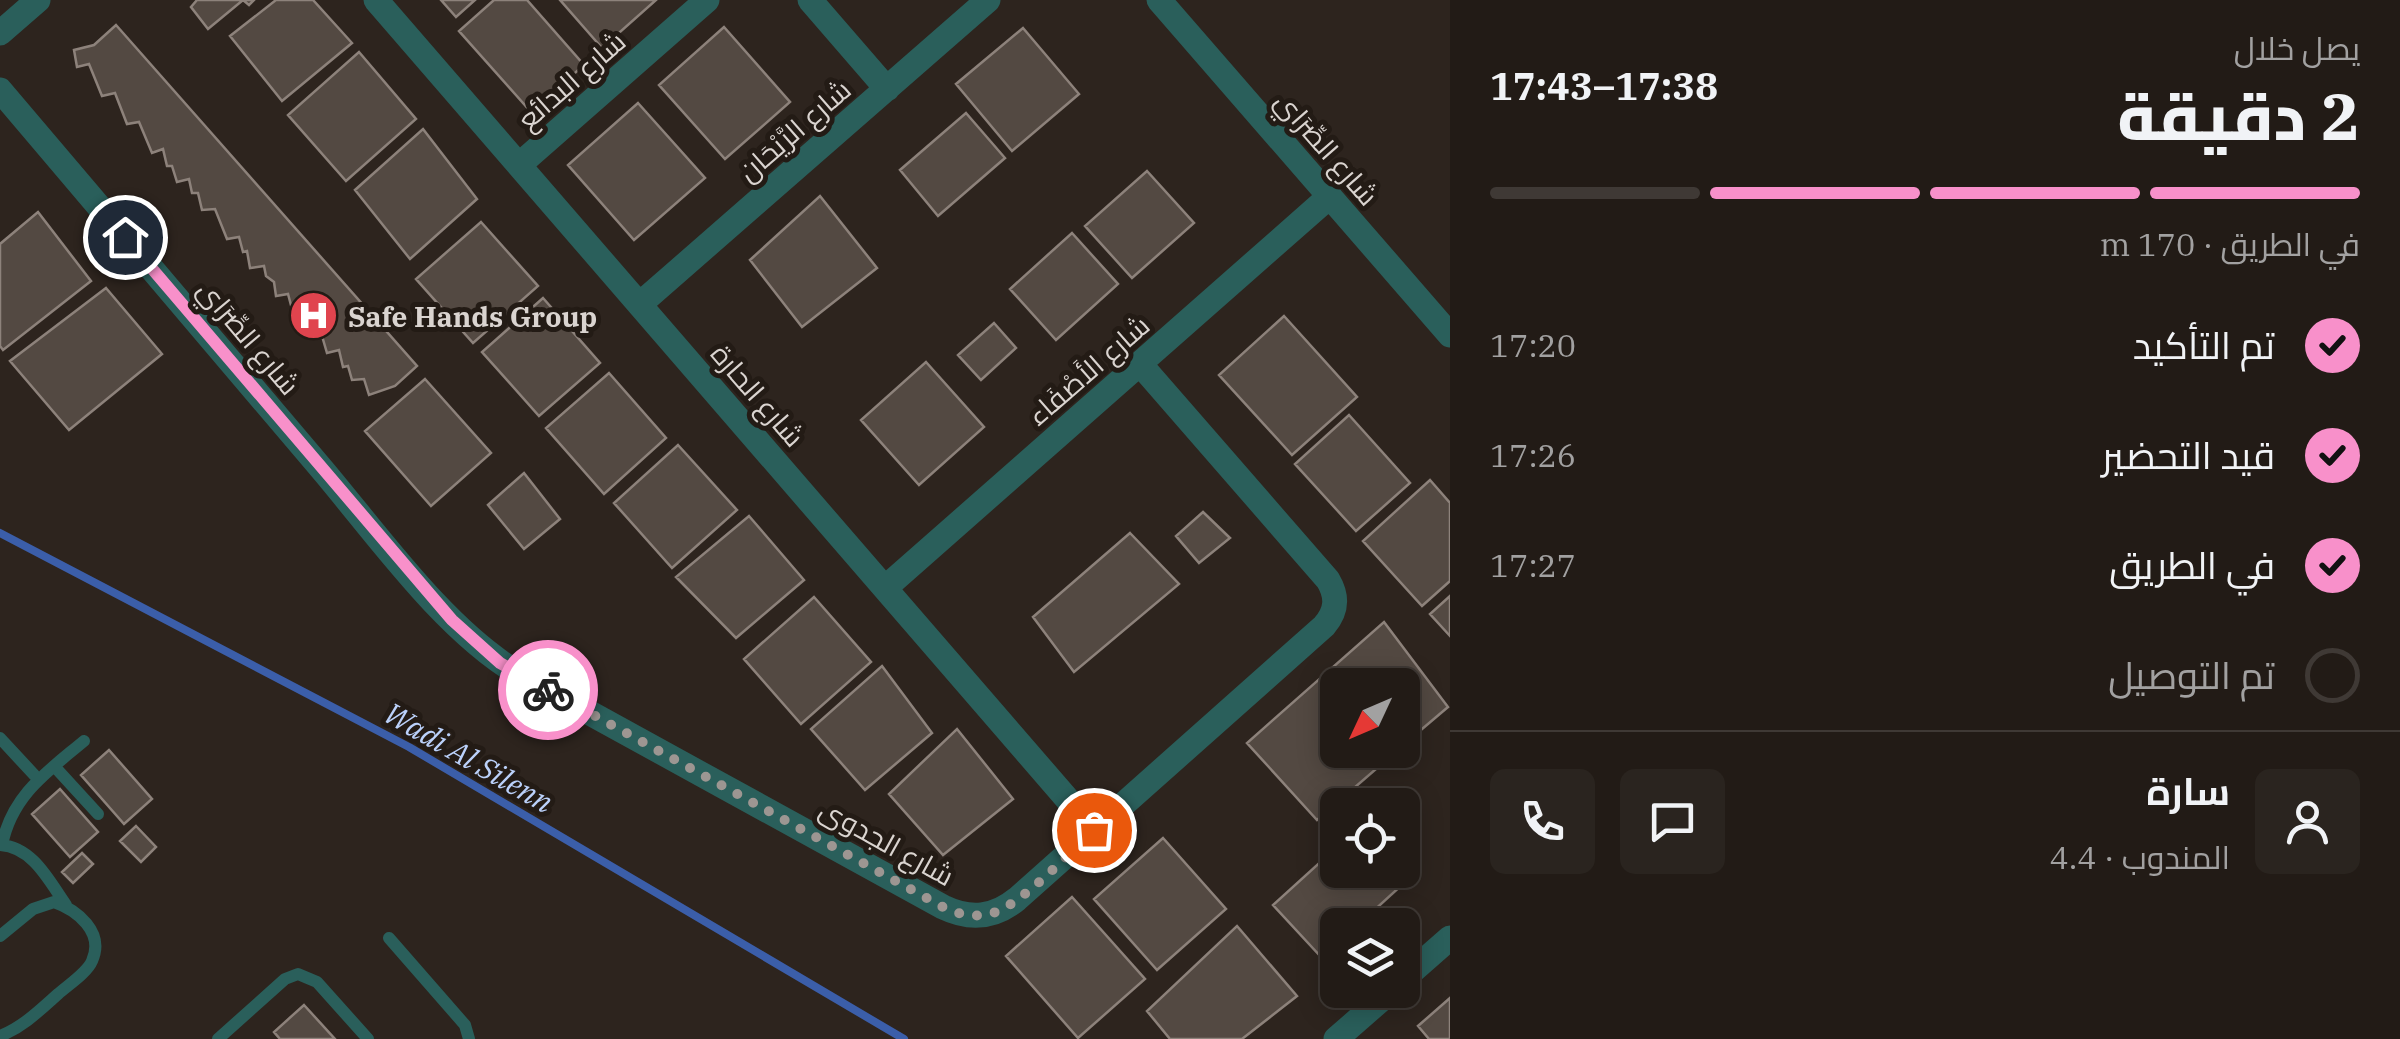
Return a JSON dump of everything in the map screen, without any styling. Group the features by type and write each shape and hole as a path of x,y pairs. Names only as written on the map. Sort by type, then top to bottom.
{"street":[{"path":"0,33 38,0"},
{"name":"شارع الحارة","path":"376,0 1094,830"},
{"name":"شارع البدائع","path":"519,165 707,0"},
{"path":"810,0 887,89"},
{"name":"شارع الرَّيْحَان","path":"640,304 988,0"},
{"name":"شارع الصِّرَاي","path":"1159,0 1450,335"},
{"name":"شارع الصِّرَاي","path":"0,90 374,530"},
{"name":"شارع الأَصْفَاء","path":"885,588 1330,196"},
{"name":"شارع الجدوى","path":"374,530 459,628 500,663 953,912 976,916 1008,906 1324,626 1334,609 1333,589 1328,580 1140,364"},
{"path":"1420,964 1450,938"},
{"path":"1336,1039 1371,1008"}],"lane":[{"path":"0,738 38,779"},
{"path":"68,907 30,856 1,845 16,803 84,741"},
{"path":"54,766 98,814"},
{"path":"0,936 44,903 68,907 80,914 94,938 92,964 32,1018 0,1036"},
{"path":"389,938 465,1025 469,1039"},
{"path":"218,1039 285,978 298,974 318,982 368,1039"}],"building":[{"path":"197,0 243,0 208,29 191,7"},
{"path":"276,0 313,0 352,43 282,101 230,36"},
{"path":"441,0 475,0 456,17"},
{"path":"494,0 527,0 584,65 531,112 459,31"},
{"path":"560,0 656,0 602,48"},
{"path":"116,25 417,366 395,386 369,395 364,379 352,380 348,366 343,367 339,350 327,353 322,336 317,337 315,322 303,325 288,294 276,296 274,282 266,276 264,266 250,268 239,237 227,239 215,209 202,210 189,179 177,182 163,149 152,153 139,122 127,124 115,93 102,96 89,64 77,67 74,50 94,45"},
{"path":"724,27 790,102 725,159 659,85"},
{"path":"1023,28 1079,94 1012,151 956,84"},
{"path":"359,52 416,119 346,181 288,115"},
{"path":"638,103 705,178 634,240 568,165"},
{"path":"966,113 1005,158 938,216 900,170"},
{"path":"423,129 477,199 410,259 355,190"},
{"path":"1147,171 1194,223 1132,278 1085,226"},
{"path":"820,196 877,268 802,327 750,260"},
{"path":"38,212 91,281 3,350 0,244"},
{"path":"481,222 538,286 473,343 416,279"},
{"path":"1072,233 1118,284 1056,340 1010,289"},
{"path":"106,288 162,354 69,430 10,361"},
{"path":"543,298 600,363 539,416 482,352"},
{"path":"1284,316 1357,397 1292,455 1219,375"},
{"path":"994,323 1016,348 981,380 958,355"},
{"path":"926,362 984,427 919,485 861,420"},
{"path":"609,373 666,438 604,494 546,428"},
{"path":"425,379 491,453 431,506 365,431"},
{"path":"1349,415 1410,483 1356,531 1295,464"},
{"path":"678,445 737,510 672,568 614,503"},
{"path":"524,473 560,519 524,549 488,505"},
{"path":"1430,480 1450,503 1450,581 1422,606 1363,541"},
{"path":"1203,512 1230,538 1199,563 1176,536"},
{"path":"749,516 804,580 736,638 676,577"},
{"path":"1130,533 1179,584 1074,672 1033,617"},
{"path":"1450,596 1450,636 1430,614"},
{"path":"814,597 871,662 801,724 744,659"},
{"path":"1384,622 1419,668 1332,668"},
{"path":"882,666 932,733 865,790 811,729"},
{"path":"1420,670 1448,707 1420,731"},
{"path":"1320,679 1320,768 1377,768 1354,788 1320,788 1317,820 1247,743"},
{"path":"957,729 1013,799 943,855 889,794"},
{"path":"109,750 152,799 124,824 81,775"},
{"path":"60,789 98,832 70,857 32,814"},
{"path":"136,826 156,847 141,862 120,841"},
{"path":"1163,838 1226,909 1157,970 1094,899"},
{"path":"82,853 93,864 73,883 62,872"},
{"path":"1320,862 1320,888 1399,888 1377,908 1320,908 1320,956 1273,905"},
{"path":"1072,897 1145,979 1078,1038 1006,956"},
{"path":"1237,926 1297,996 1242,1039 1170,1039 1147,1011"},
{"path":"1450,998 1450,1039 1429,1039 1418,1026"},
{"path":"304,1005 335,1039 280,1039 274,1032"}],"waterway":[{"name":"Wadi Al Silenn","path":"0,533 409,747 904,1039"}],"way so far":[{"path":"548,690 964,915 988,915 1008,906 1094,830"}],"place":[{"name":"Safe Hands Group","path":"313,316"}],"route":[{"path":"125,237 466,636 500,663 548,690"}]}
